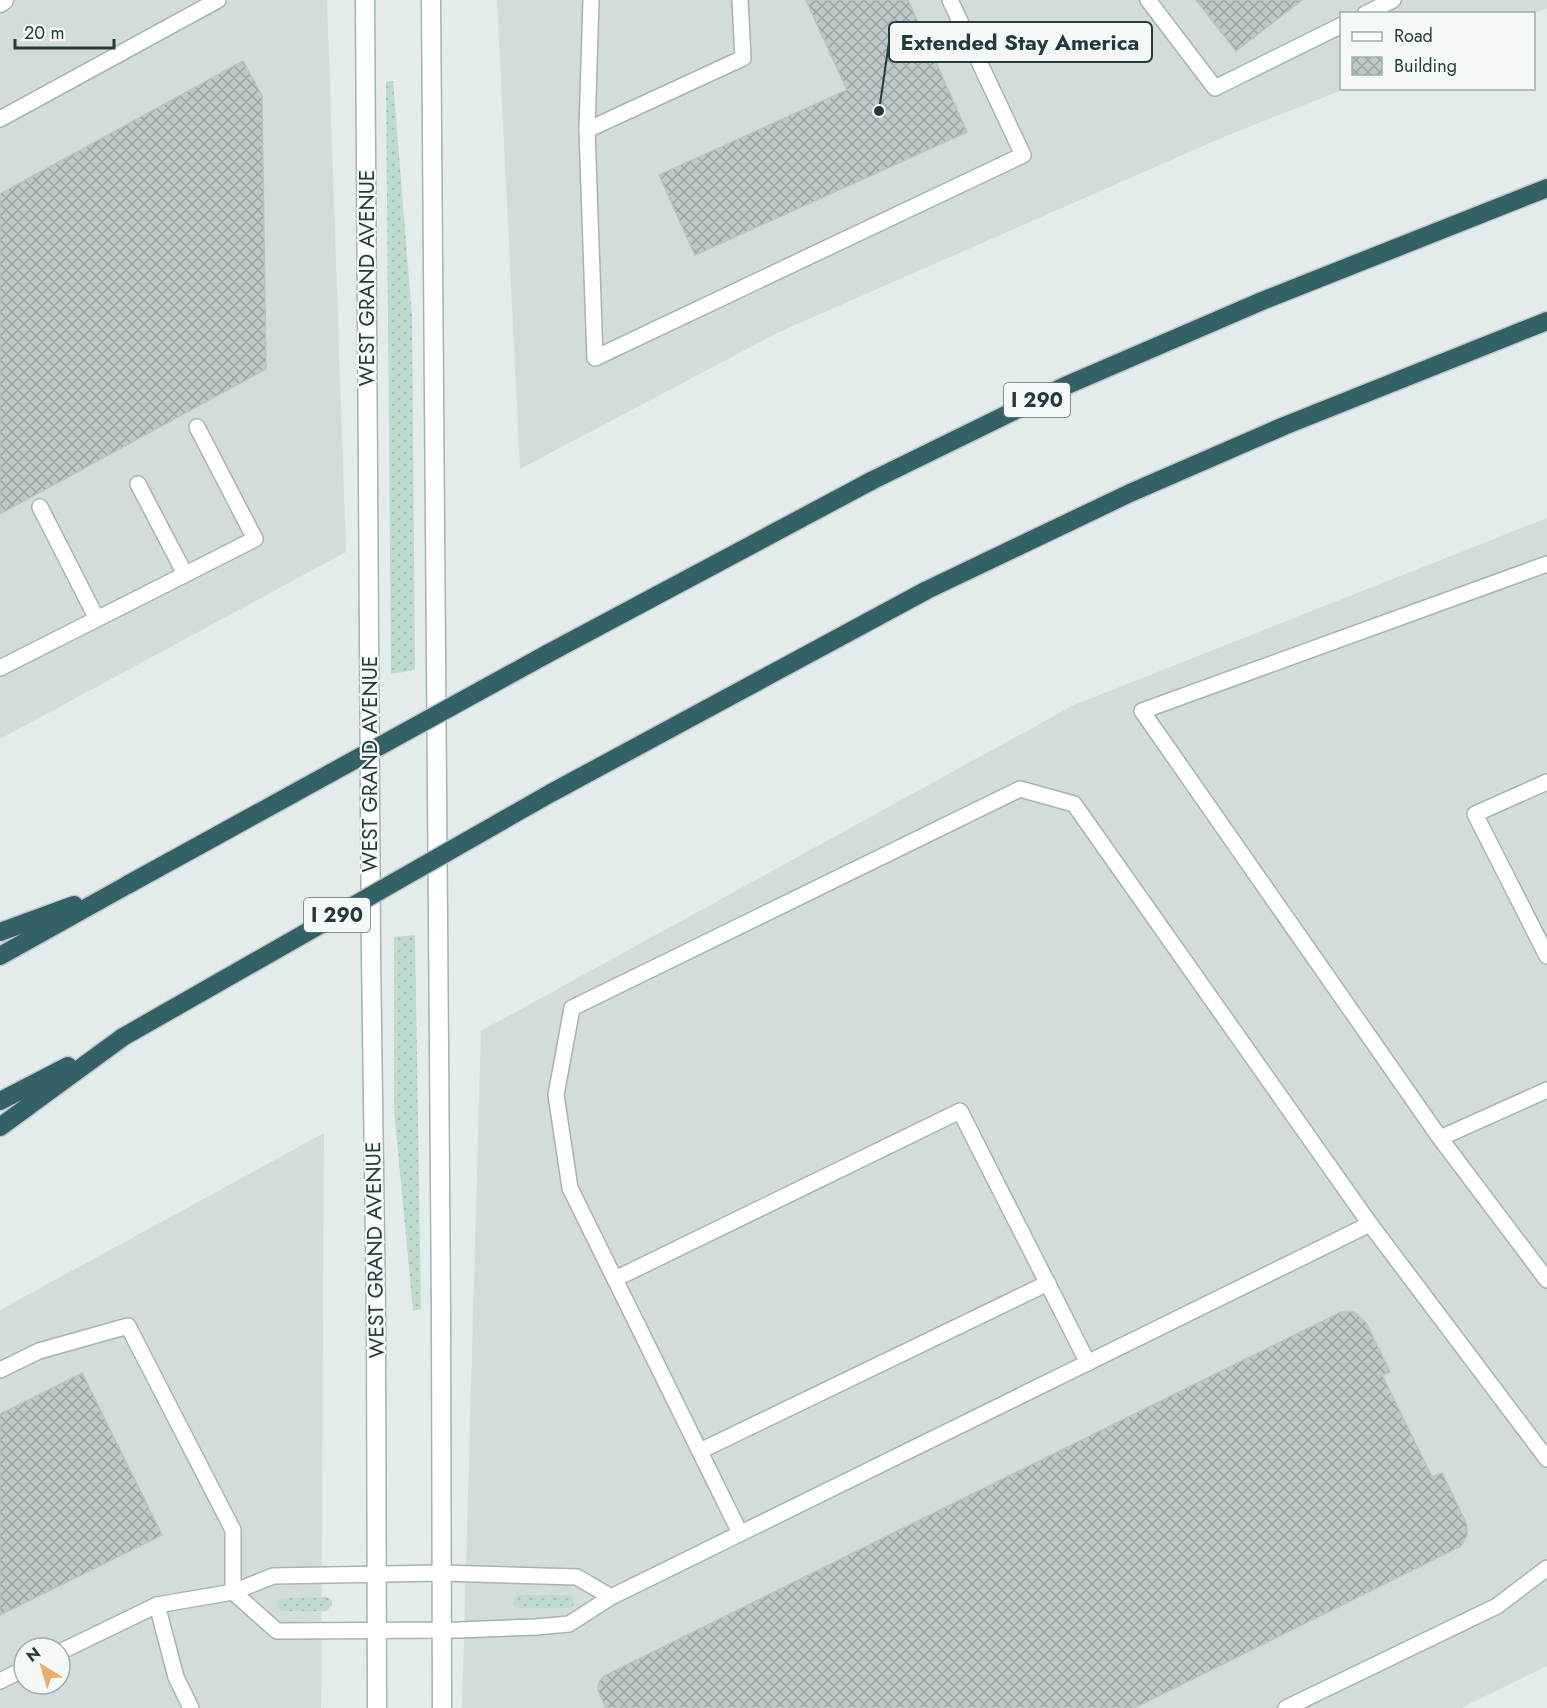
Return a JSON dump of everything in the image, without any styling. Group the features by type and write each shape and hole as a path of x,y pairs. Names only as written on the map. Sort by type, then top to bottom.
{"highway":[{"name":"I 290","path":"0,956 547,654 873,480 1065,386 1262,301 1547,188"},
{"name":"I 290","path":"0,1101 123,1037 551,793 927,590 1130,493 1284,426 1547,321"},
{"path":"0,932 129,884"},
{"path":"0,1127 123,1037"}],"main road":[{"path":"0,3 4,0"},
{"name":"WEST GRAND AVENUE","path":"365,0 377,1708"},
{"path":"431,0 442,1708"}],"lane":[{"path":"0,119 218,0"},
{"path":"591,0 587,130 595,358 1023,155 950,0"},
{"path":"587,130 743,58 740,0"},
{"path":"1148,0 1215,88 1340,26"},
{"path":"1369,12 1393,0"},
{"path":"0,668 255,539 197,427"},
{"path":"138,484 185,574"},
{"path":"40,507 97,619"},
{"path":"1547,564 1142,711 1440,1138 1547,1280"},
{"path":"1547,782 1475,814 1547,956"},
{"path":"740,1533 570,1188 556,1095 572,1008 1020,789 1074,804 1370,1224 1547,1460"},
{"path":"1440,1138 1547,1090"},
{"path":"615,1279 960,1112 1088,1363"},
{"path":"0,1370 39,1351 128,1326 233,1530 233,1592 277,1631 441,1630 569,1624 611,1597 1370,1224"},
{"path":"699,1451 1048,1283"},
{"path":"1286,1708 1497,1606 1547,1568"},
{"path":"72,1646 158,1605 233,1592 273,1576 441,1573 577,1577 611,1597"},
{"path":"158,1605 176,1677 191,1708"}],"shaded area":[{"path":"0,0 327,0 346,552 0,739"},
{"path":"497,0 1547,0 1547,8 1535,13 1340,12 1340,90 1342,90 1226,136 779,332 520,469"},
{"path":"1547,518 1547,1666 1461,1708 462,1708 481,1031 1074,705"},
{"path":"324,1133 321,1708 0,1708 0,1310"}],"green space":[{"path":"393,81 412,316 415,670 391,674 386,82"},
{"path":"415,935 421,1309 413,1311 394,1109 394,937"},
{"path":"518,1595 568,1595 573,1597 574,1604 567,1608 518,1608 513,1604"},
{"path":"326,1597 332,1601 332,1606 326,1611 281,1611 277,1606 277,1602 282,1598"}],"building":[{"path":"806,0 908,0 967,132 695,255 659,175 847,90"},
{"path":"1196,0 1302,0 1236,51"},
{"path":"243,61 262,96 266,369 0,514 0,194"},
{"path":"1341,1312 1354,1312 1366,1323 1390,1372 1382,1375 1432,1477 1442,1473 1467,1525 1467,1535 1461,1546 1134,1708 606,1708 598,1690 599,1682 604,1676"},
{"path":"82,1373 162,1535 0,1615 0,1414"}],"place":[{"name":"Extended Stay America","path":"879,111"}]}
